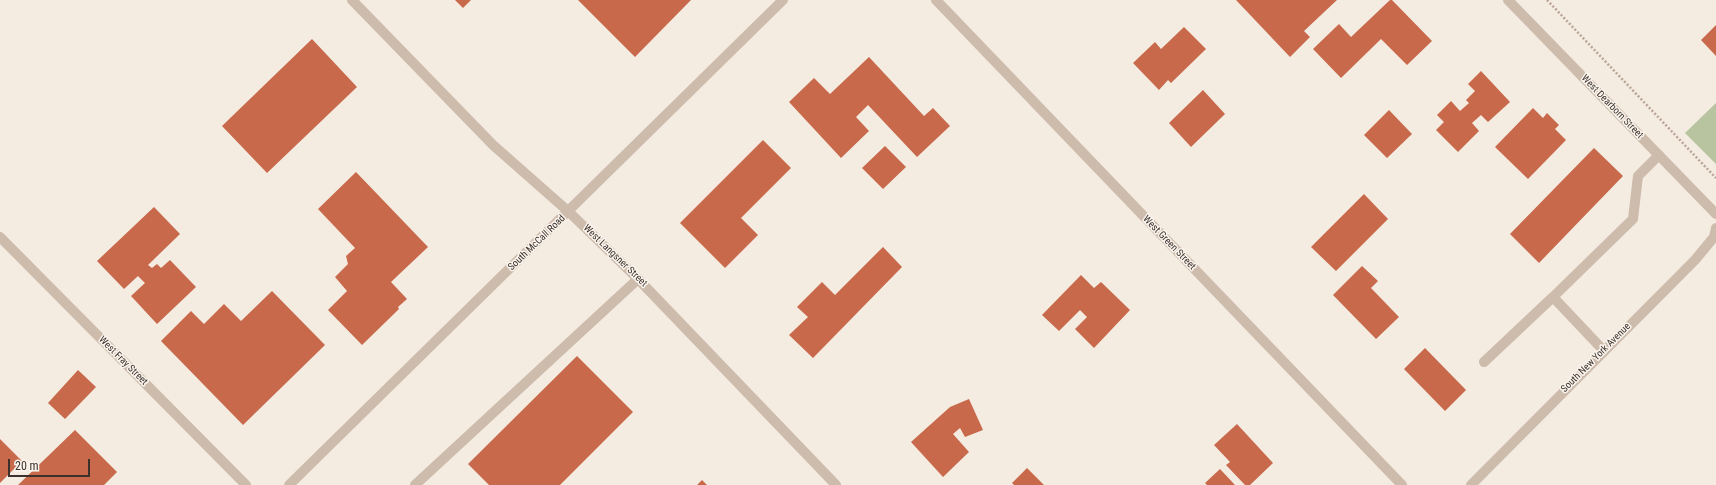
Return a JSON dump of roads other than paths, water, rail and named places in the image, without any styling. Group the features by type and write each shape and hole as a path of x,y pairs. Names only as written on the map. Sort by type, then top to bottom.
{"street":[{"name":"West Langsner Street","path":"352,0 493,145 569,212 638,279 836,485"},
{"name":"South McCall Road","path":"290,485 783,0"},
{"name":"West Green Street","path":"936,0 1402,485"},
{"name":"West Dearborn Street","path":"1508,0 1716,214"},
{"path":"1484,362 1633,219 1638,176 1659,155"},
{"name":"South New York Avenue","path":"1471,485 1695,260 1714,237 1716,228"},
{"name":"West Fray Street","path":"0,237 246,485"},
{"path":"414,485 638,279"},
{"path":"1553,297 1604,351"}]}
